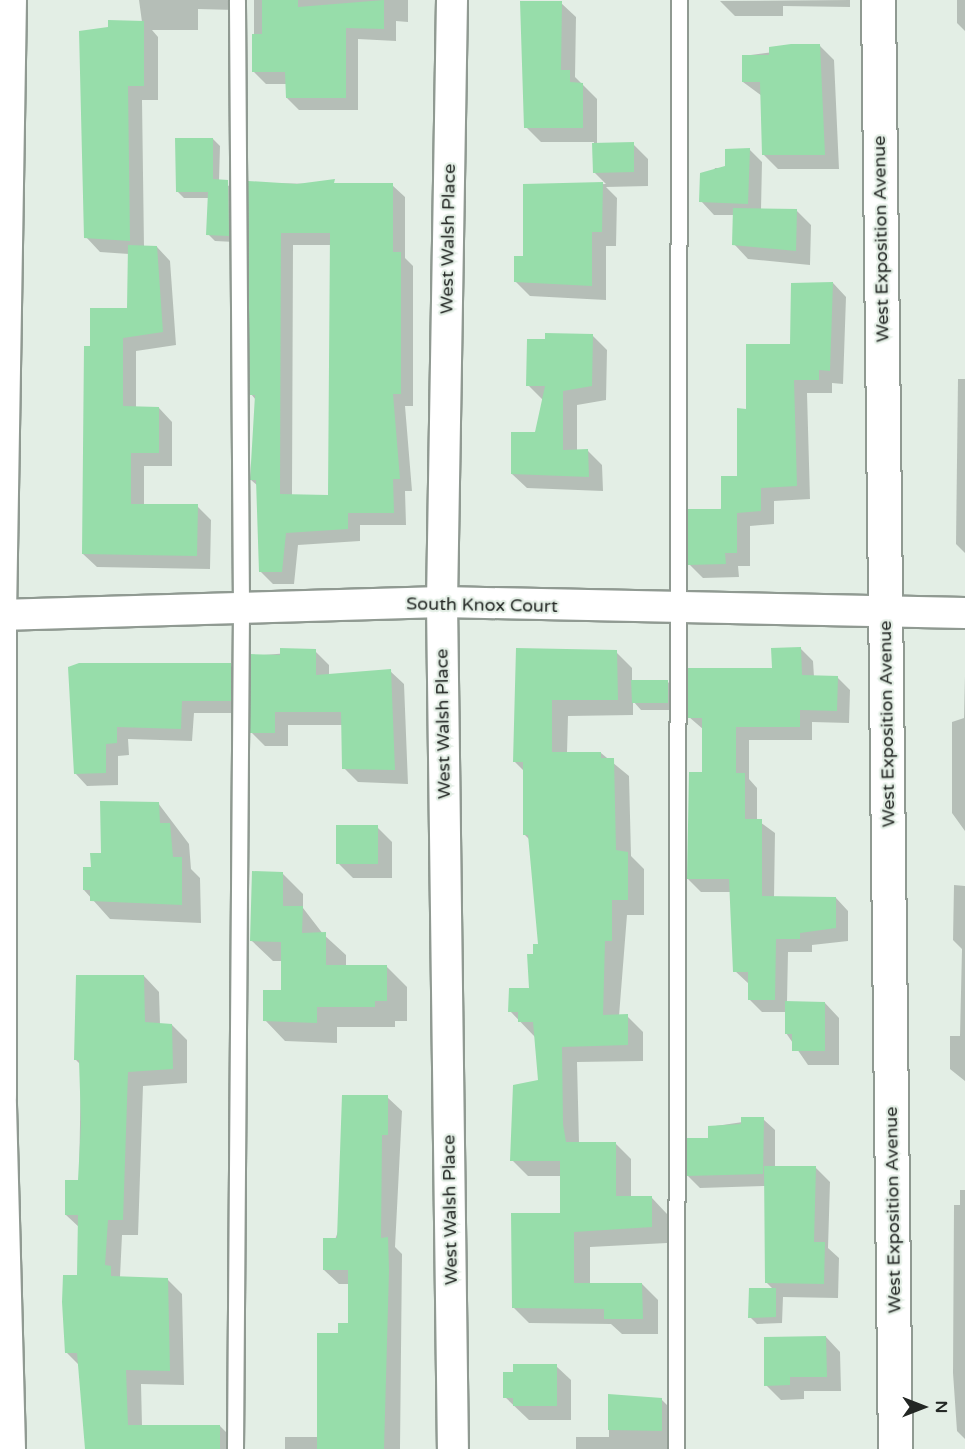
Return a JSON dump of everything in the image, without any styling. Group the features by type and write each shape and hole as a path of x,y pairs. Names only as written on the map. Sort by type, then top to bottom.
{"street":[{"path":"10,1449 0,1095 0,615 11,0"},
{"name":"West Walsh Place","path":"453,0 442,602 453,1449"},
{"name":"West Exposition Avenue","path":"878,0 895,1449"},
{"name":"South Knox Court","path":"0,615 442,602 886,615 965,613"}],"lane":[{"path":"235,1449 242,608 237,0"},
{"path":"675,1449 680,609 679,0"}],"building":[{"path":"262,0 298,0 298,7 384,0 384,29 346,28 346,98 286,98 285,72 252,72 252,34 262,34"},
{"path":"520,1 562,1 561,70 570,70 570,82 583,83 583,128 524,128"},
{"path":"108,20 144,21 144,86 128,86 130,241 84,238 79,31 108,27"},
{"path":"820,44 825,155 762,155 760,82 742,82 742,55 769,55 769,47"},
{"path":"175,138 213,138 213,179 228,180 229,236 206,235 208,192 176,192"},
{"path":"634,142 634,172 593,173 592,143"},
{"path":"750,148 748,204 699,202 700,173 725,166 725,149"},
{"path":"335,179 334,183 393,183 393,252 401,252 401,394 393,394 400,479 393,479 394,513 348,513 348,529 286,533 282,572 259,572 256,480 250,480 255,395 249,395 248,181 297,184","holes":["281,233 330,233 328,495 280,494"]},
{"path":"603,182 602,232 592,232 592,286 514,282 514,256 523,256 523,184"},
{"path":"733,208 797,209 796,251 732,245"},
{"path":"128,245 157,246 163,332 123,338 123,406 159,407 159,453 131,453 131,504 198,504 197,556 82,554 84,346 90,346 90,308 127,308"},
{"path":"833,282 830,371 819,370 819,380 794,380 797,486 761,488 761,511 737,513 737,553 725,553 726,564 688,565 688,509 721,509 721,476 737,476 737,408 746,409 746,344 790,344 791,283"},
{"path":"545,333 593,334 592,386 563,391 563,450 588,449 589,477 511,474 511,432 535,432 545,386 526,386 527,339 545,339"},
{"path":"801,647 802,675 838,676 837,711 800,710 800,727 736,727 736,773 745,773 745,819 762,819 762,896 836,897 836,928 800,933 800,939 776,939 775,1000 748,1000 748,972 733,972 729,879 687,879 689,772 702,772 702,718 687,718 687,668 772,668 771,648"},
{"path":"280,648 316,649 316,675 391,669 395,770 342,769 341,712 275,712 275,733 250,733 250,654 280,655"},
{"path":"516,648 617,650 618,700 552,700 552,752 601,752 601,758 614,758 616,850 628,852 628,900 612,900 612,941 605,941 603,1015 628,1014 628,1045 562,1047 563,1124 566,1142 616,1142 616,1196 652,1196 652,1227 574,1232 574,1283 642,1283 643,1319 604,1319 604,1309 512,1308 511,1213 560,1213 560,1161 510,1161 513,1085 538,1080 533,1022 518,1022 518,1012 508,1012 509,988 529,988 527,954 533,954 533,944 538,944 528,835 523,835 523,762 513,762"},
{"path":"79,663 231,663 231,701 182,701 181,729 117,727 117,743 106,744 106,773 74,774 68,667"},
{"path":"631,680 668,680 668,703 632,703"},
{"path":"100,801 159,802 160,823 170,823 173,857 182,857 182,905 90,901 90,890 83,890 83,867 91,867 90,853 101,853"},
{"path":"336,825 378,825 378,864 336,864"},
{"path":"252,871 283,872 283,906 303,906 302,933 326,932 326,965 387,965 387,1001 375,1001 375,1007 317,1007 317,1023 263,1021 263,990 281,990 281,942 250,941"},
{"path":"76,975 144,975 145,1022 172,1024 173,1069 128,1072 123,1220 108,1220 105,1265 111,1266 111,1276 168,1278 170,1371 126,1370 128,1425 220,1425 220,1449 85,1449 77,1353 65,1353 62,1302 63,1275 77,1275 78,1215 65,1215 65,1180 78,1180 81,1124 79,1060 74,1060"},
{"path":"785,1001 825,1002 825,1051 792,1051 792,1034 785,1034"},
{"path":"342,1095 388,1095 388,1135 382,1135 381,1238 388,1237 389,1270 384,1449 317,1449 317,1333 338,1333 338,1323 348,1323 348,1270 323,1270 323,1238 337,1238"},
{"path":"741,1117 764,1117 763,1174 686,1176 686,1138 708,1138 708,1126 741,1124"},
{"path":"764,1166 816,1166 814,1242 825,1242 824,1284 765,1283"},
{"path":"749,1288 776,1288 776,1317 748,1318"},
{"path":"826,1336 827,1377 790,1377 790,1385 764,1386 764,1337"},
{"path":"513,1364 557,1364 557,1406 513,1406 513,1398 503,1398 503,1372 513,1372"},
{"path":"608,1394 662,1398 662,1431 608,1430"}]}
